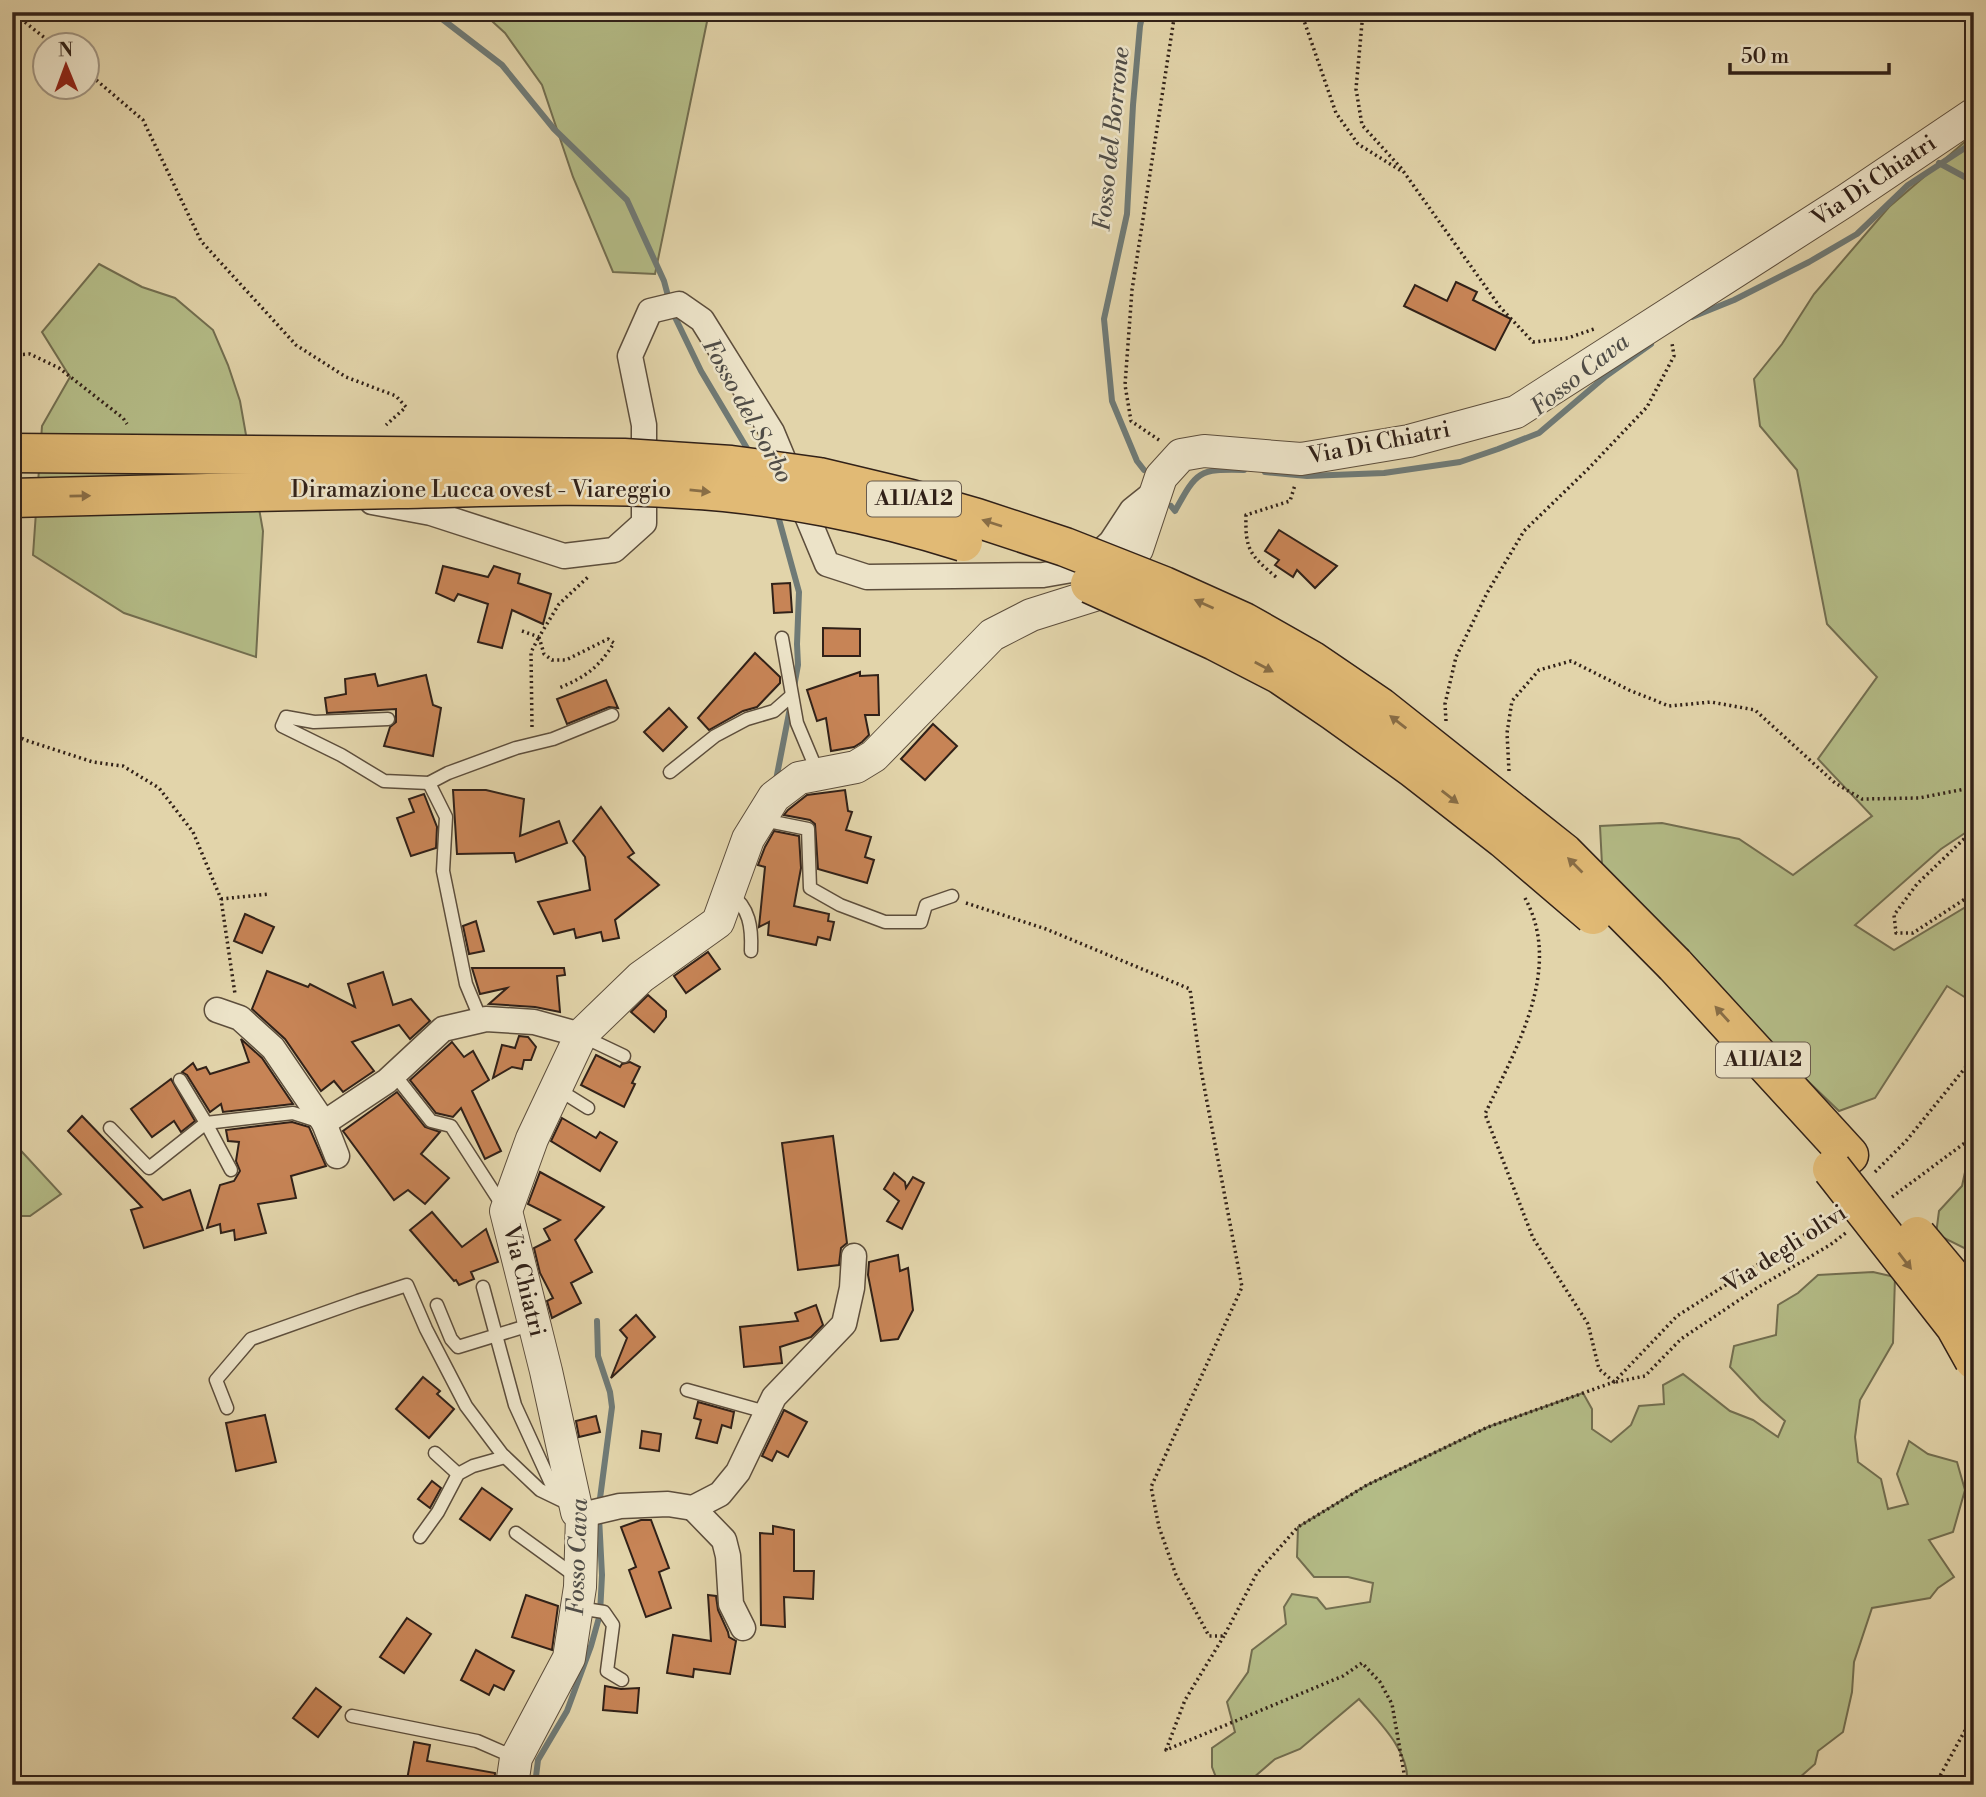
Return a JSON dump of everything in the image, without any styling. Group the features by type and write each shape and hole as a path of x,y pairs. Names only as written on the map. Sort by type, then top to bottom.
{"highway":[{"name":"Diramazione Lucca ovest - Viareggio","path":"12,453 624,458 732,465 819,477 911,499 1065,547 1164,586 1244,622 1311,660 1380,707 1564,853 1665,973 1850,1168 1974,1304"},
{"name":"Diramazione Lucca ovest - Viareggio","path":"12,498 625,486 754,496 925,530 1086,583 1180,624 1279,674 1413,768 1504,839 1665,973"},
{"name":"Diramazione Lucca ovest - Viareggio","path":"1850,1168 1955,1326 1974,1360"}],"street":[{"name":"Via Di Chiatri","path":"1181,455 1205,451 1301,459 1409,442 1516,412 1974,114"},
{"path":"257,481 431,513 564,556 614,550 644,523 644,425 630,355 650,311 678,304 702,320 772,432 827,564 867,577 1043,575 1083,568 1111,542 1132,510 1157,490"},
{"path":"808,776 856,767 874,756 992,635 1031,615 1104,592 1138,549 1161,477 1181,455"},
{"name":"Via Chiatri","path":"514,1771 569,1658 587,1602 579,1511 506,1211 533,1139 581,1035 641,977 718,922 748,839 759,819 774,797 808,776"},
{"path":"224,1012 240,1018 273,1048 324,1124 337,1156"},
{"path":"324,1124 394,1074 443,1028 481,1020 534,1022 581,1035"},
{"path":"579,1511 668,1504 693,1508 720,1494 737,1472 774,1397 844,1324 852,1288 854,1256"},
{"path":"693,1508 724,1541 728,1556 731,1604 743,1628"}],"lane":[{"path":"782,638 808,776"},
{"path":"670,772 715,736 747,719 774,711 791,697"},
{"path":"388,719 314,722 286,717 282,726 341,755 384,781 429,783 448,773 552,739 612,715"},
{"path":"429,783 446,817 443,871 466,984 481,1020"},
{"path":"759,819 808,829 810,888 841,905 885,922 921,922 926,905 952,896"},
{"path":"729,893 740,900 752,925 751,951"},
{"path":"581,1035 625,1056"},
{"path":"394,1074 431,1121 450,1126 506,1211"},
{"path":"180,1080 231,1170"},
{"path":"556,1088 588,1108"},
{"path":"110,1128 149,1168 205,1123 293,1113 324,1124"},
{"path":"227,1408 216,1380 251,1339 407,1285 426,1329 466,1406 505,1457 540,1490 579,1511"},
{"path":"483,1287 515,1405 553,1488 579,1511"},
{"path":"437,1305 451,1339 458,1347 534,1324"},
{"path":"687,1390 766,1412"},
{"path":"435,1453 458,1474"},
{"path":"420,1536 438,1511 458,1474 473,1466 505,1457"},
{"path":"516,1533 613,1625 607,1671 622,1680"},
{"path":"352,1716 477,1741 514,1771"}],"path":[{"path":"12,12 37,32"},
{"path":"1175,12 1132,290 1125,385 1131,421 1181,455"},
{"path":"1301,12 1336,113 1358,144 1404,173"},
{"path":"1363,12 1356,89 1362,125 1404,173 1500,307 1533,342 1568,338 1618,321 1638,335"},
{"path":"102,85 143,120 201,241 296,345 346,377 396,396 406,407 388,424 377,427"},
{"path":"1276,577 1254,558 1246,534 1246,514 1290,501 1295,484"},
{"path":"529,745 533,724 531,652 559,604 594,571"},
{"path":"522,631 538,637"},
{"path":"538,637 544,654 552,660 566,660 608,639 614,643 604,658 584,678 559,688"},
{"path":"1510,781 1507,733 1512,701 1539,670 1571,661 1669,706 1711,702 1755,710 1835,783 1862,799 1919,798 1965,789 1974,797"},
{"path":"12,733 25,740 93,762 123,766 159,788 193,832 220,899 236,991 224,1012"},
{"path":"1974,834 1965,838 1917,884 1895,915 1896,933 1913,933 1974,893"},
{"path":"220,899 269,894"},
{"path":"1530,907 1533,895"},
{"path":"952,896 971,906 1046,929 1190,989 1201,1070 1242,1287 1151,1487 1159,1527 1175,1575 1209,1636 1224,1636"},
{"path":"1850,1168 1906,1141 1974,1057"},
{"path":"1892,1197 1974,1136"},
{"path":"1614,1382 1678,1316 1820,1225 1839,1206"},
{"name":"Via degli olivi","path":"1404,1785 1392,1704 1380,1682 1362,1664 1343,1676 1166,1750 1185,1700 1258,1573 1298,1527 1367,1485 1488,1427 1614,1382 1645,1376 1681,1339 1850,1229"},
{"path":"1935,1785 1974,1714"}],"green space":[{"path":"482,12 709,12 655,274 613,272 573,177 542,85 505,33"},
{"path":"1974,134 1974,827 1941,849 1855,925 1894,950 1974,902 1974,1003 1947,986 1875,1098 1839,1111 1603,884 1600,826 1662,823 1739,839 1793,875 1872,816 1818,759 1877,677 1827,624 1797,470 1760,426 1754,379 1782,344 1814,294 1889,207"},
{"path":"99,264 142,287 175,298 213,330 228,365 240,401 263,531 256,657 124,613 33,555 42,426 70,377 42,332"},
{"path":"12,1141 61,1194 30,1216 12,1216"},
{"path":"1974,1158 1974,1246 1966,1249 1936,1234 1939,1211 1962,1186 1967,1163"},
{"path":"1873,1272 1895,1277 1893,1343 1860,1400 1855,1437 1858,1462 1881,1479 1888,1509 1908,1504 1897,1474 1909,1441 1928,1454 1957,1462 1965,1490 1953,1532 1929,1540 1954,1577 1938,1588 1930,1598 1872,1608 1854,1662 1852,1692 1843,1732 1818,1751 1815,1764 1791,1785 1407,1785 1407,1773 1399,1749 1359,1699 1300,1749 1275,1759 1245,1785 1219,1785 1212,1767 1212,1748 1235,1732 1227,1702 1248,1672 1252,1650 1286,1624 1284,1607 1292,1594 1317,1598 1326,1609 1370,1602 1373,1583 1348,1577 1314,1577 1297,1557 1298,1527 1367,1485 1488,1427 1583,1393 1592,1409 1592,1429 1611,1442 1631,1425 1639,1406 1664,1404 1663,1385 1683,1374 1730,1411 1753,1420 1778,1437 1785,1421 1730,1367 1734,1346 1776,1335 1778,1305 1798,1293 1818,1275"}],"building":[{"path":"1456,282 1477,292 1473,300 1511,319 1495,350 1404,306 1415,285 1447,301"},
{"path":"1279,530 1337,566 1315,588 1297,570 1293,577 1275,565 1279,560 1265,551"},
{"path":"443,566 488,577 494,566 520,574 518,583 551,594 543,624 512,610 502,648 478,642 488,604 458,594 454,601 436,593"},
{"path":"790,583 792,612 774,613 772,584"},
{"path":"823,628 860,629 860,656 823,656"},
{"path":"755,653 780,677 780,683 757,707 743,711 709,730 698,718"},
{"path":"860,672 860,676 878,675 879,715 865,715 869,735 862,742 854,747 831,751 826,718 817,721 807,690"},
{"path":"375,674 378,686 426,675 433,705 441,708 433,756 384,746 390,727 396,722 396,709 327,713 325,698 346,694 345,679"},
{"path":"606,680 618,708 609,707 567,724 557,699"},
{"path":"669,708 687,727 663,751 644,732"},
{"path":"933,724 957,746 925,780 901,759"},
{"path":"453,790 486,790 524,799 520,836 559,821 567,843 516,862 514,853 457,854"},
{"path":"845,790 848,811 852,812 846,830 871,837 865,857 874,860 867,883 818,869 815,824 810,820 784,815 807,795"},
{"path":"424,794 437,827 436,848 411,856 397,818 414,812 409,799"},
{"path":"601,807 634,853 628,857 659,885 615,920 619,938 603,941 601,932 576,938 574,929 554,934 538,902 590,890 585,857 573,841"},
{"path":"774,831 799,836 801,868 794,906 829,914 828,921 834,922 830,940 818,937 816,945 768,935 769,922 759,927 765,867 758,865"},
{"path":"245,914 274,927 262,953 234,941"},
{"path":"476,921 484,951 469,954 463,926"},
{"path":"708,952 720,969 686,993 674,976"},
{"path":"472,968 564,968 565,975 557,976 560,1012 535,1007 489,1004 507,988 480,994"},
{"path":"267,971 308,987 310,984 355,1007 348,984 383,972 393,1005 411,999 430,1021 410,1039 399,1025 352,1042 374,1071 343,1092 334,1081 321,1091 285,1039 252,1009"},
{"path":"648,995 666,1011 666,1017 654,1032 631,1012"},
{"path":"519,1036 528,1037 536,1047 531,1060 524,1060 522,1069 512,1067 493,1078 502,1045 515,1048"},
{"path":"241,1039 262,1058 293,1104 223,1112 221,1104 210,1112 187,1075 182,1072 193,1063 197,1070 206,1067 210,1074 249,1062"},
{"path":"452,1042 464,1057 473,1051 489,1080 472,1091 501,1151 485,1159 461,1108 453,1117 436,1113 410,1080"},
{"path":"596,1055 620,1067 630,1062 640,1067 624,1107 581,1085"},
{"path":"171,1079 195,1121 181,1132 174,1121 152,1137 131,1109"},
{"path":"397,1092 425,1127 440,1132 421,1154 449,1178 425,1204 408,1190 394,1200 343,1131"},
{"path":"82,1116 163,1200 190,1190 203,1230 144,1248 131,1210 142,1207 68,1131"},
{"path":"562,1118 596,1138 600,1132 617,1142 600,1171 551,1141"},
{"path":"292,1122 309,1127 326,1166 291,1176 296,1198 258,1204 266,1233 235,1240 234,1230 221,1233 220,1224 207,1228 220,1185 234,1181 240,1171 236,1161 239,1142 228,1141 226,1130"},
{"path":"833,1136 847,1243 841,1248 839,1265 798,1270 782,1143"},
{"path":"540,1172 604,1207 575,1240 592,1272 571,1283 581,1303 552,1318 547,1301 553,1298 540,1273 534,1248 550,1240 544,1229 560,1220 528,1204"},
{"path":"894,1173 905,1182 906,1188 913,1177 924,1183 902,1229 887,1221 899,1201 884,1189"},
{"path":"432,1212 462,1247 486,1229 498,1262 471,1272 474,1279 459,1285 410,1230"},
{"path":"898,1255 900,1271 908,1268 913,1310 898,1339 881,1341 868,1275 869,1262"},
{"path":"816,1305 823,1325 811,1337 780,1347 782,1363 744,1367 740,1327 798,1321 795,1313"},
{"path":"636,1315 655,1337 611,1378 627,1338 620,1330"},
{"path":"423,1377 440,1391 437,1394 454,1409 429,1438 396,1409"},
{"path":"698,1402 734,1412 731,1428 722,1425 717,1443 696,1438 701,1420 694,1418"},
{"path":"784,1410 807,1422 788,1457 777,1451 772,1461 762,1456"},
{"path":"265,1415 276,1462 236,1471 226,1423"},
{"path":"596,1416 600,1432 579,1437 576,1421"},
{"path":"642,1431 661,1434 659,1451 640,1448"},
{"path":"432,1481 441,1488 430,1508 418,1499"},
{"path":"482,1488 512,1509 490,1540 460,1519"},
{"path":"641,1520 651,1520 669,1568 659,1572 671,1608 646,1617 629,1570 636,1567 621,1527"},
{"path":"773,1526 794,1530 794,1571 814,1571 813,1599 784,1597 785,1627 761,1625 760,1533 773,1534"},
{"path":"526,1595 558,1606 552,1650 512,1637"},
{"path":"708,1595 716,1596 718,1610 729,1637 736,1641 730,1674 694,1669 693,1677 667,1673 673,1635 711,1641"},
{"path":"407,1618 431,1634 404,1673 380,1657"},
{"path":"476,1650 514,1671 504,1690 494,1685 489,1695 461,1680"},
{"path":"605,1686 639,1688 637,1713 603,1710"},
{"path":"316,1688 341,1707 318,1737 293,1718"},
{"path":"414,1742 430,1745 427,1761 495,1773 494,1785 406,1785"}],"waterway":[{"name":"Fosso del Sorbo","path":"433,12 502,65 554,129 627,200 664,281 668,296"},
{"name":"Fosso del Borrone","path":"1143,12 1133,105 1127,214 1104,319 1112,401 1137,461 1144,470"},
{"name":"Fosso Cava","path":"1692,317 1734,300 1857,234 1908,185 1974,142"},
{"path":"1939,163 1974,182"},
{"name":"Fosso del Sorbo","path":"672,311 701,371 751,455"},
{"name":"Fosso Cava","path":"1265,472 1307,476 1384,473 1460,462 1539,433 1606,376 1651,344"},
{"name":"Fosso Cava","path":"1171,506 1175,511 1200,475 1217,470 1244,470"},
{"name":"Fosso del Sorbo","path":"777,512 799,592 798,665 794,687"},
{"name":"Fosso del Sorbo","path":"776,780 790,708"},
{"name":"Fosso Cava","path":"597,1321 598,1356 612,1407 599,1506"},
{"name":"Fosso Cava","path":"535,1785 538,1760 567,1711 600,1614 602,1575 599,1517"}]}
